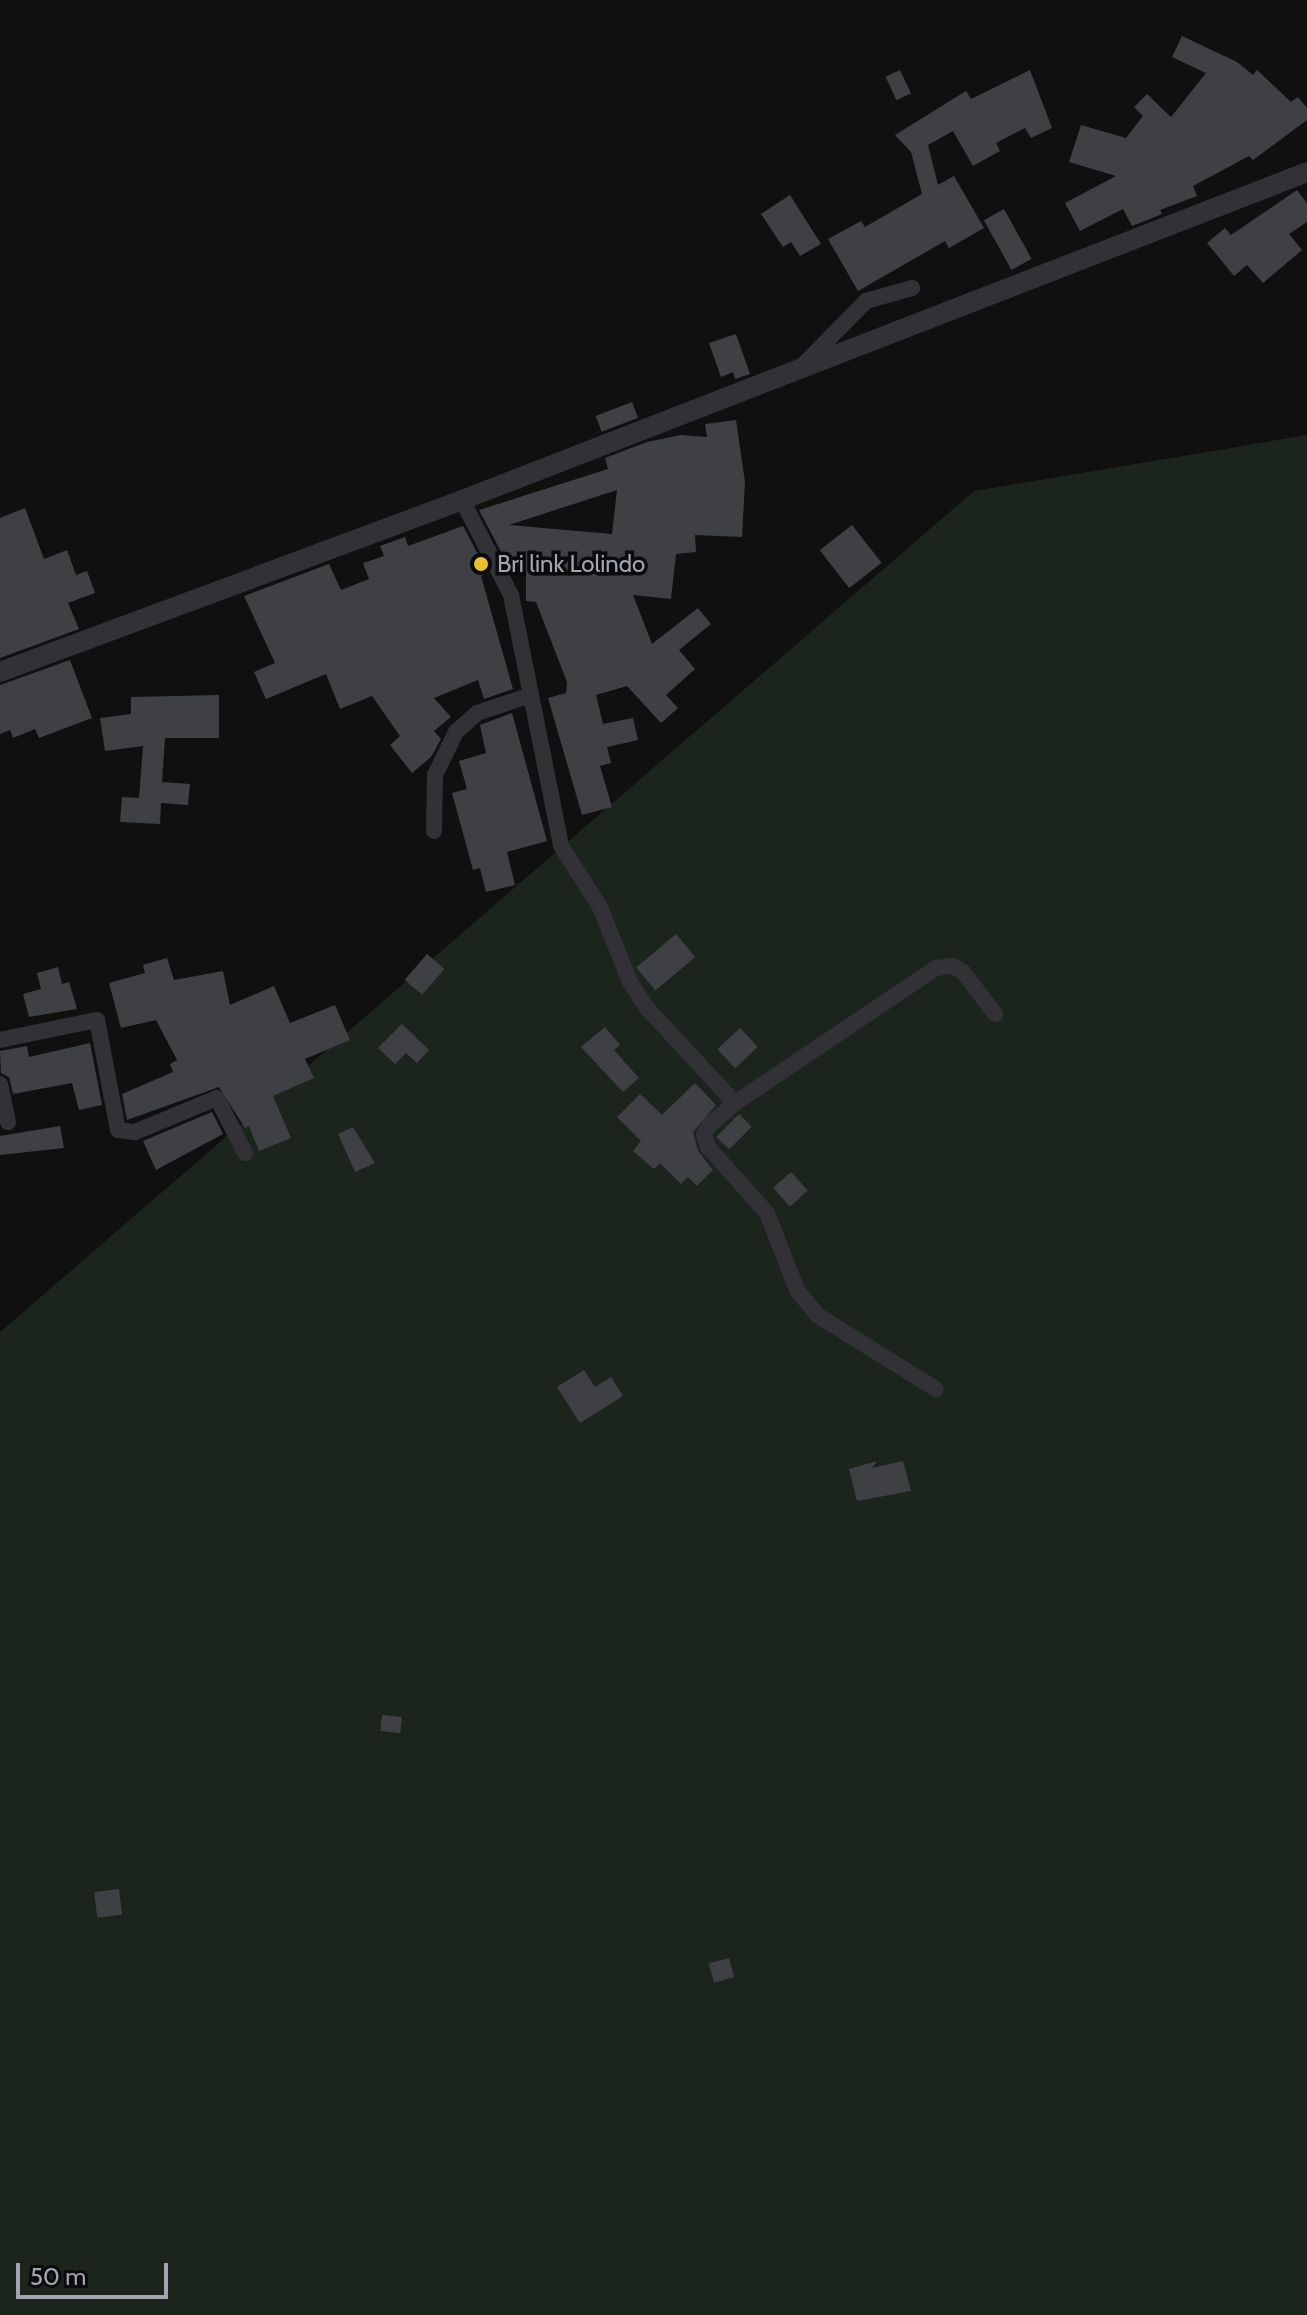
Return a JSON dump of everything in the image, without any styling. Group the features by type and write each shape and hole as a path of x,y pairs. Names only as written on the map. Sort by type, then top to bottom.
{"street":[{"path":"0,672 462,500 1307,172"},
{"path":"797,371 866,301 912,288"},
{"path":"462,500 511,595 561,846 600,907 630,982 647,1008 735,1103"},
{"path":"434,831 435,775 456,732 477,713 531,695"},
{"path":"936,1389 831,1327 801,1298 767,1213 708,1147 704,1134 735,1103 936,968 953,966 963,972 995,1014"},
{"path":"0,1040 97,1020 118,1130 135,1132 217,1098 245,1153"},
{"path":"0,1084 8,1122"}],"shaded area":[{"path":"1307,435 1307,2315 0,2315 0,1332 974,491"}],"building":[{"path":"1182,36 1237,62 1253,75 1257,70 1291,102 1298,97 1307,108 1307,120 1253,160 1249,156 1193,186 1197,196 1160,210 1162,214 1132,226 1123,209 1080,231 1065,203 1116,176 1069,162 1081,125 1126,138 1143,116 1134,107 1147,94 1171,117 1206,73 1172,57"},
{"path":"900,70 911,94 896,100 885,77"},
{"path":"1030,70 1052,128 1031,138 1025,128 996,143 1000,151 973,166 953,131 928,145 938,185 954,176 984,228 949,248 945,241 858,291 828,239 861,221 865,227 922,194 911,152 895,135 966,91 971,99"},
{"path":"1297,190 1307,203 1307,222 1289,234 1302,250 1263,283 1247,265 1234,276 1207,243 1225,228 1231,235"},
{"path":"790,195 821,244 800,256 791,242 783,247 761,214"},
{"path":"1004,209 1032,259 1012,270 984,220"},
{"path":"736,334 750,374 735,379 733,372 721,377 709,343"},
{"path":"632,402 638,418 602,432 596,416"},
{"path":"736,420 745,482 742,537 695,535 696,552 676,554 671,599 633,595 652,644 698,608 711,624 679,650 695,669 666,695 678,708 661,723 627,686 596,695 603,724 633,718 638,740 607,747 611,763 600,766 612,807 582,815 548,698 566,693 567,682 536,602 526,601 526,561 508,565 479,510 608,469 605,458 647,442 681,435 707,437 705,424","holes":["617,490 612,534 509,525"]},
{"path":"25,508 44,559 67,550 76,575 87,571 95,593 68,603 79,629 0,658 0,518"},
{"path":"852,525 882,563 849,588 820,550"},
{"path":"463,526 488,573 481,576 513,689 484,699 478,680 434,698 451,717 434,731 441,739 431,757 412,773 390,745 400,736 372,696 340,709 326,674 266,699 254,672 275,663 244,596 329,564 341,590 369,579 363,563 384,556 380,546 405,537 408,546"},
{"path":"70,660 92,718 39,738 35,729 13,738 10,730 0,734 0,685"},
{"path":"219,695 219,738 165,738 162,782 190,784 188,805 161,803 160,824 120,822 122,797 139,798 143,746 105,751 100,718 131,714 131,697"},
{"path":"512,713 547,841 507,852 515,885 486,892 480,868 473,870 452,793 467,789 459,761 486,753 480,725"},
{"path":"676,934 695,957 655,990 636,967"},
{"path":"427,954 444,969 422,995 405,980"},
{"path":"167,958 174,980 223,971 230,1005 274,986 290,1023 335,1005 350,1040 305,1059 314,1078 273,1096 291,1138 259,1151 249,1126 245,1128 219,1087 127,1120 122,1094 173,1072 170,1064 177,1060 156,1020 121,1028 109,983 145,973 143,965"},
{"path":"58,967 62,984 69,982 77,1009 29,1017 23,994 41,989 37,973"},
{"path":"402,1024 429,1050 417,1063 406,1053 395,1064 378,1048"},
{"path":"605,1027 620,1045 614,1050 639,1078 623,1092 581,1047"},
{"path":"740,1028 758,1047 735,1068 717,1049"},
{"path":"90,1043 102,1105 79,1110 72,1083 13,1094 9,1077 1,1073 0,1051 27,1046 29,1057"},
{"path":"695,1083 716,1105 693,1132 698,1151 713,1170 697,1186 688,1177 681,1184 660,1163 654,1169 633,1151 641,1141 617,1117 640,1094 662,1115"},
{"path":"212,1112 223,1134 156,1170 143,1141"},
{"path":"739,1114 752,1127 729,1149 716,1137"},
{"path":"60,1126 64,1148 0,1155 0,1136"},
{"path":"353,1127 375,1163 355,1172 338,1134"},
{"path":"791,1172 808,1191 790,1207 773,1188"},
{"path":"584,1370 595,1387 611,1377 623,1396 580,1423 557,1387"},
{"path":"877,1461 872,1468 903,1461 911,1491 857,1501 849,1469"},
{"path":"382,1715 402,1717 400,1733 380,1731"},
{"path":"119,1889 122,1915 97,1918 94,1892"},
{"path":"729,1958 734,1977 714,1983 709,1963"}],"place":[{"name":"Bri link Lolindo","path":"481,564"}]}
